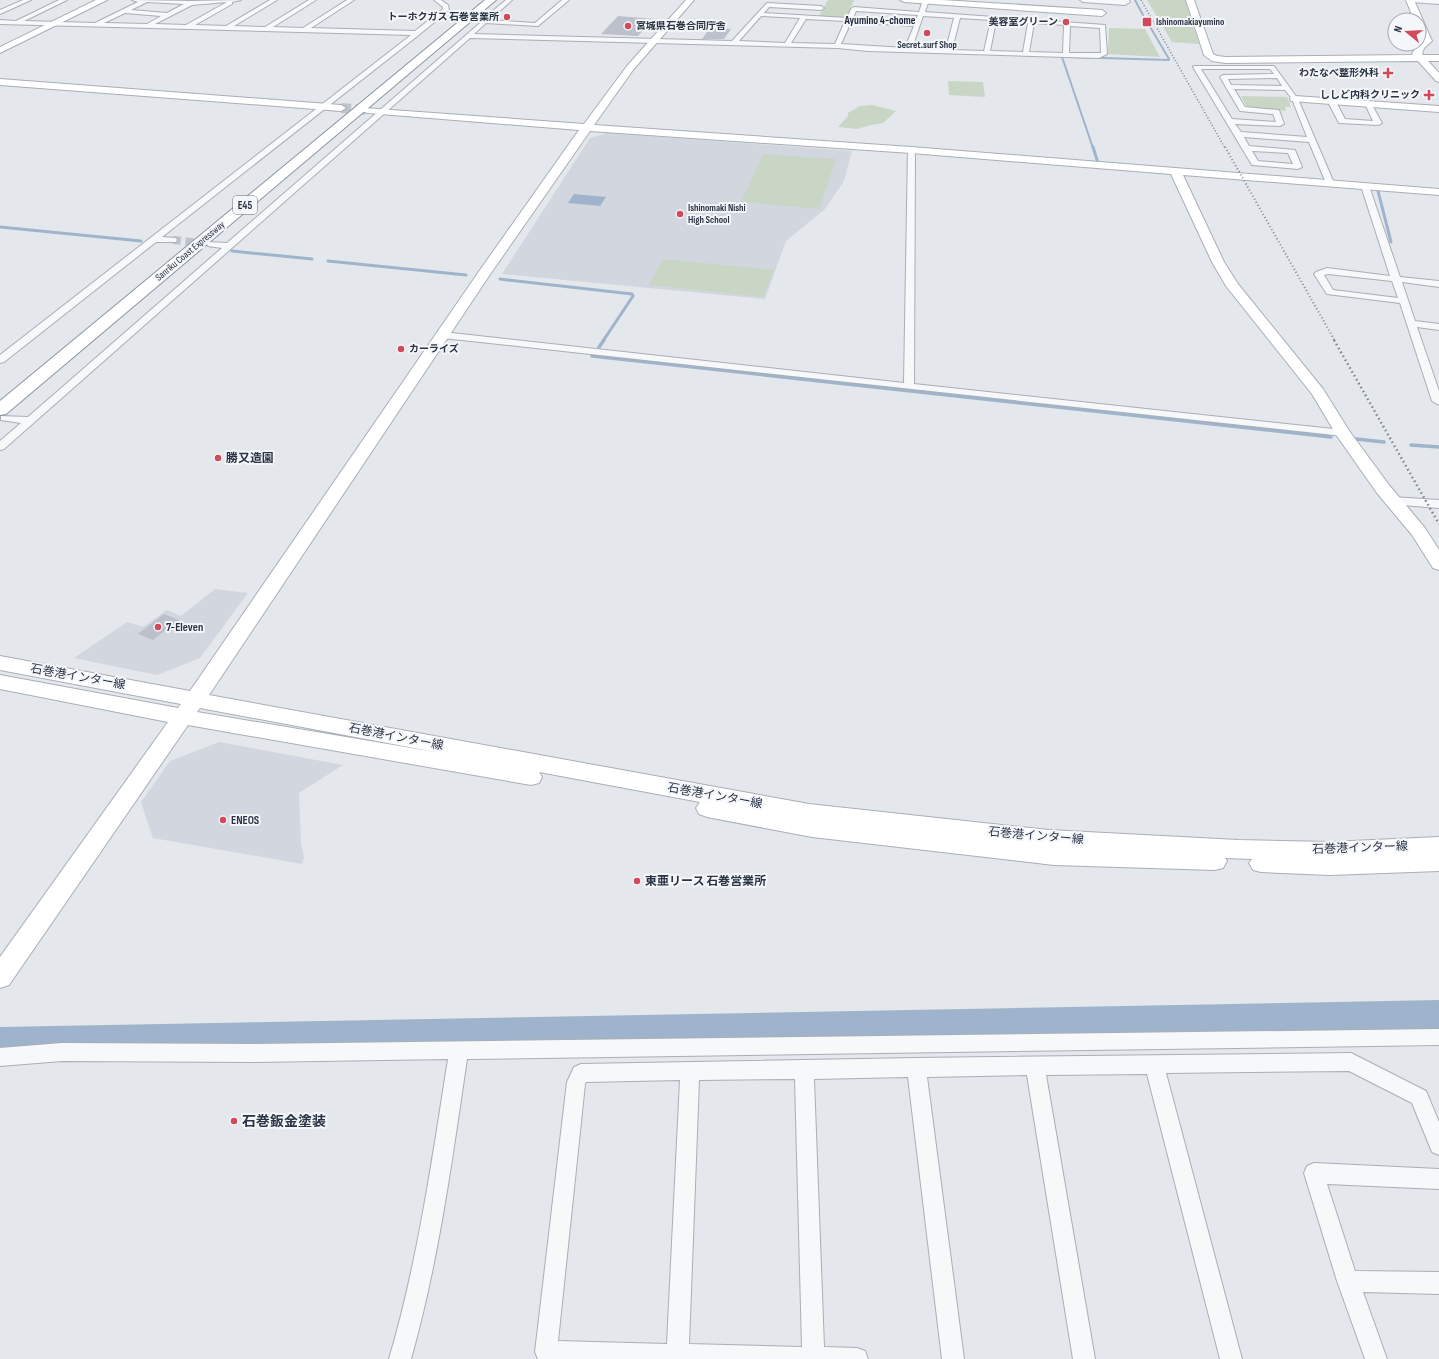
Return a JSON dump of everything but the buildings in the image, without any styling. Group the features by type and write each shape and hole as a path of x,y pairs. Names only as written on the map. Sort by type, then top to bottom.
{"highway":[{"name":"Sanriku Coast Expressway","path":"0,394 480,0"},
{"name":"Sanriku Coast Expressway","path":"2,414 491,0"}],"street":[{"path":"1,11 28,0"},
{"path":"16,22 64,0"},
{"path":"0,50 103,0"},
{"path":"135,0 192,3 234,0"},
{"path":"187,27 234,0"},
{"path":"226,28 274,0"},
{"path":"266,29 313,0"},
{"path":"304,30 351,0"},
{"path":"0,360 418,33 440,18 447,9 446,6 437,0"},
{"path":"0,447 382,111 470,36 509,0"},
{"path":"473,20 536,25 566,0"},
{"path":"0,977 196,699 444,335 621,79 690,0"},
{"path":"815,18 826,0"},
{"path":"904,0 1102,13"},
{"path":"1083,0 1125,3 1127,2 1126,0"},
{"path":"1190,0 1209,55 1216,59 1439,58"},
{"path":"1415,12 1410,0 1439,2"},
{"path":"95,24 145,1"},
{"path":"908,50 925,1"},
{"path":"149,26 192,3"},
{"path":"734,43 766,5 821,8"},
{"path":"470,36 837,46 908,50 1099,56 1104,54 1103,26 854,9 837,46"},
{"path":"122,11 169,14"},
{"path":"759,14 917,24"},
{"path":"949,51 957,16"},
{"path":"787,45 804,17"},
{"path":"987,52 994,18"},
{"path":"1026,53 1031,21"},
{"path":"0,22 110,29"},
{"path":"1066,55 1067,23"},
{"path":"0,26 95,24 418,33"},
{"path":"1418,52 1417,54 1420,58 1439,79"},
{"path":"1247,148 1290,151 1292,152 1298,166 1255,163 1196,67 1272,67 1294,99 1330,183"},
{"path":"1229,121 1280,124 1276,112 1243,109 1223,77 1279,76"},
{"path":"0,82 341,108"},
{"path":"1229,86 1286,88"},
{"path":"1294,99 1439,109"},
{"path":"1332,102 1342,121 1378,123 1369,104"},
{"path":"368,110 587,128 911,150 1439,192"},
{"path":"1238,134 1312,140"},
{"path":"909,386 911,150"},
{"path":"1176,172 1218,262 1233,286 1318,392 1343,433 1383,489 1419,532 1439,564"},
{"path":"1365,186 1437,401 1439,402"},
{"path":"154,239 174,240"},
{"path":"211,244 228,246"},
{"path":"1403,301 1330,292 1319,274 1327,271 1439,284"},
{"path":"1411,323 1439,326"},
{"path":"444,335 1343,433"},
{"path":"1427,371 1439,372"},
{"path":"2,414 30,420"},
{"path":"1393,501 1439,504"},
{"name":"石巻港インター線","path":"0,663 492,756 809,813 1049,839 1238,849 1330,851 1439,846"},
{"name":"石巻港インター線","path":"0,682 183,717 588,786 812,828 1054,856 1330,865 1439,862"},
{"path":"0,1056 62,1052 253,1053 1439,1037"},
{"path":"400,1359 408,1331 433,1217 459,1050"},
{"path":"857,1359 678,1357 546,1352 576,1082 581,1073 804,1071 916,1067 1351,1062 1419,1098 1439,1145"},
{"path":"1154,1064 1231,1359"},
{"path":"1035,1066 1084,1359"},
{"path":"916,1067 953,1359"},
{"path":"678,1357 690,1071"},
{"path":"804,1071 813,1358"},
{"path":"1376,1359 1348,1281 1314,1173 1439,1180"},
{"path":"1348,1281 1439,1283"}],"shaded area":[{"name":"Ishinomaki Nishi High School","path":"608,133 852,151 844,181 825,209 786,241 765,299 502,274 590,138"},
{"path":"215,589 248,593 200,658 157,675 74,658 127,622 143,627 167,610 181,616"},
{"name":"ENEOS","path":"219,742 343,765 299,793 301,844 304,857 302,864 153,838 141,802 170,761"}],"green space":[{"path":"828,0 854,0 846,18 819,16"},
{"path":"1147,0 1185,0 1199,44 1172,42"},
{"path":"1109,28 1145,29 1160,57 1108,54"},
{"path":"948,81 983,82 985,97 949,95"},
{"path":"1241,96 1287,97 1291,107 1285,107 1286,111 1251,108 1247,107"},
{"path":"872,105 896,111 883,123 857,129 838,127 848,116 848,113 860,106"},
{"path":"763,154 836,159 819,209 741,202"},
{"path":"663,259 774,270 763,297 649,285"}],"water":[{"path":"574,194 606,197 600,206 568,203"}],"waterway":[{"path":"1135,0 1143,15"},
{"path":"1149,25 1169,59"},
{"path":"1062,57 1093,148"},
{"path":"1069,57 1169,60"},
{"path":"1093,147 1098,163"},
{"path":"1378,191 1391,242"},
{"path":"0,227 141,241"},
{"path":"232,251 312,259"},
{"path":"328,261 466,275"},
{"path":"500,279 632,294 633,296 603,341"},
{"path":"599,347 604,340"},
{"path":"592,356 1331,437"},
{"path":"1356,439 1384,442"},
{"path":"1411,445 1439,447"},
{"path":"0,1043 1439,1016"}],"tunnel":[{"path":"450,19 473,20"},
{"path":"341,108 368,110"},
{"path":"173,240 211,244"}],"railway":[{"path":"1141,0 1225,148"},
{"path":"1225,147 1335,341"},
{"path":"1334,340 1439,524"}],"place":[{"name":"トーホクガス 石巻営業所","path":"507,17"},
{"name":"美容室グリーン","path":"1066,22"},
{"name":"Ishinomakiayumino","path":"1147,22"},
{"name":"宮城県石巻合同庁舎","path":"628,26"},
{"name":"Secret.surf Shop","path":"927,33"},
{"name":"わたなべ整形外科","path":"1388,73"},
{"name":"ししど内科クリニック","path":"1429,95"},
{"name":"Ishinomaki Nishi High School","path":"680,214"},
{"name":"カーライズ","path":"401,349"},
{"name":"勝又造園","path":"218,458"},
{"name":"7-Eleven","path":"158,627"},
{"name":"ENEOS","path":"223,820"},
{"name":"東亜リース 石巻営業所","path":"637,881"},
{"name":"石巻鈑金塗装","path":"234,1121"}],"district":[{"name":"Ayumino 4-chome","path":"880,20"}]}
